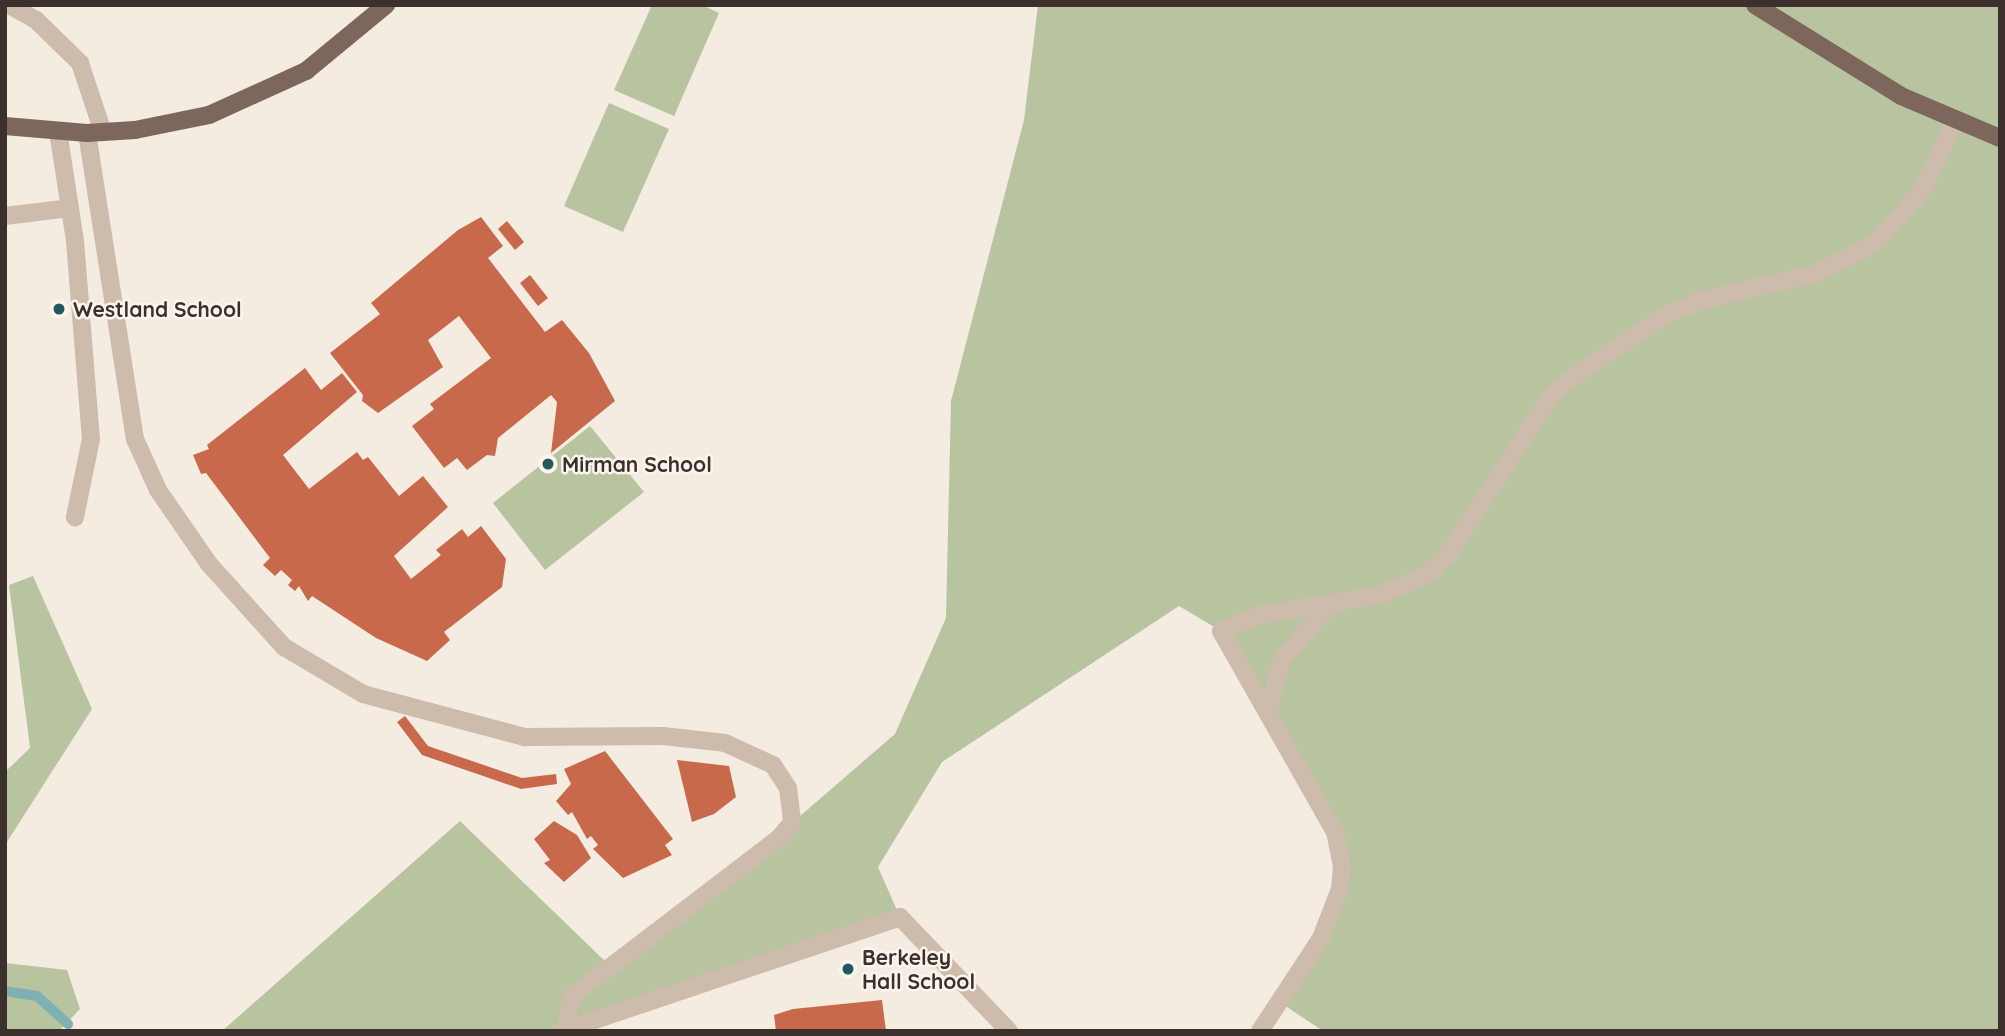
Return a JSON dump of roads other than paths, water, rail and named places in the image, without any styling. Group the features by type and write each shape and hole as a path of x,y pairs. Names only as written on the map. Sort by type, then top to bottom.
{"main road":[{"path":"5,126 95,132 163,125 247,102 306,71 386,5"},
{"path":"1755,5 1852,68 1955,121 2000,138"}],"lane":[{"path":"9,5 36,20 80,63 95,132 125,393 135,439 158,490 209,564 284,646 363,694 525,737 663,736 724,743 773,765 782,776 793,806 792,823 779,838 572,996 564,1030"},
{"path":"1260,1031 1321,937 1340,889 1342,867 1335,831 1221,631 1259,615 1328,607 1381,595 1429,573 1450,552 1550,397 1617,344 1699,301 1817,273 1876,243 1924,188 1955,121"},
{"path":"58,131 70,208 91,439 75,517"},
{"path":"5,216 70,208"},
{"path":"1268,713 1282,659 1328,607"},
{"path":"564,1030 900,917 1009,1031"}],"waterway":[{"path":"5,991 37,996 68,1024"}],"place":[{"name":"Westland School","path":"59,309"},
{"name":"Mirman School","path":"548,464"},
{"name":"Berkeley Hall School","path":"848,969"}]}
